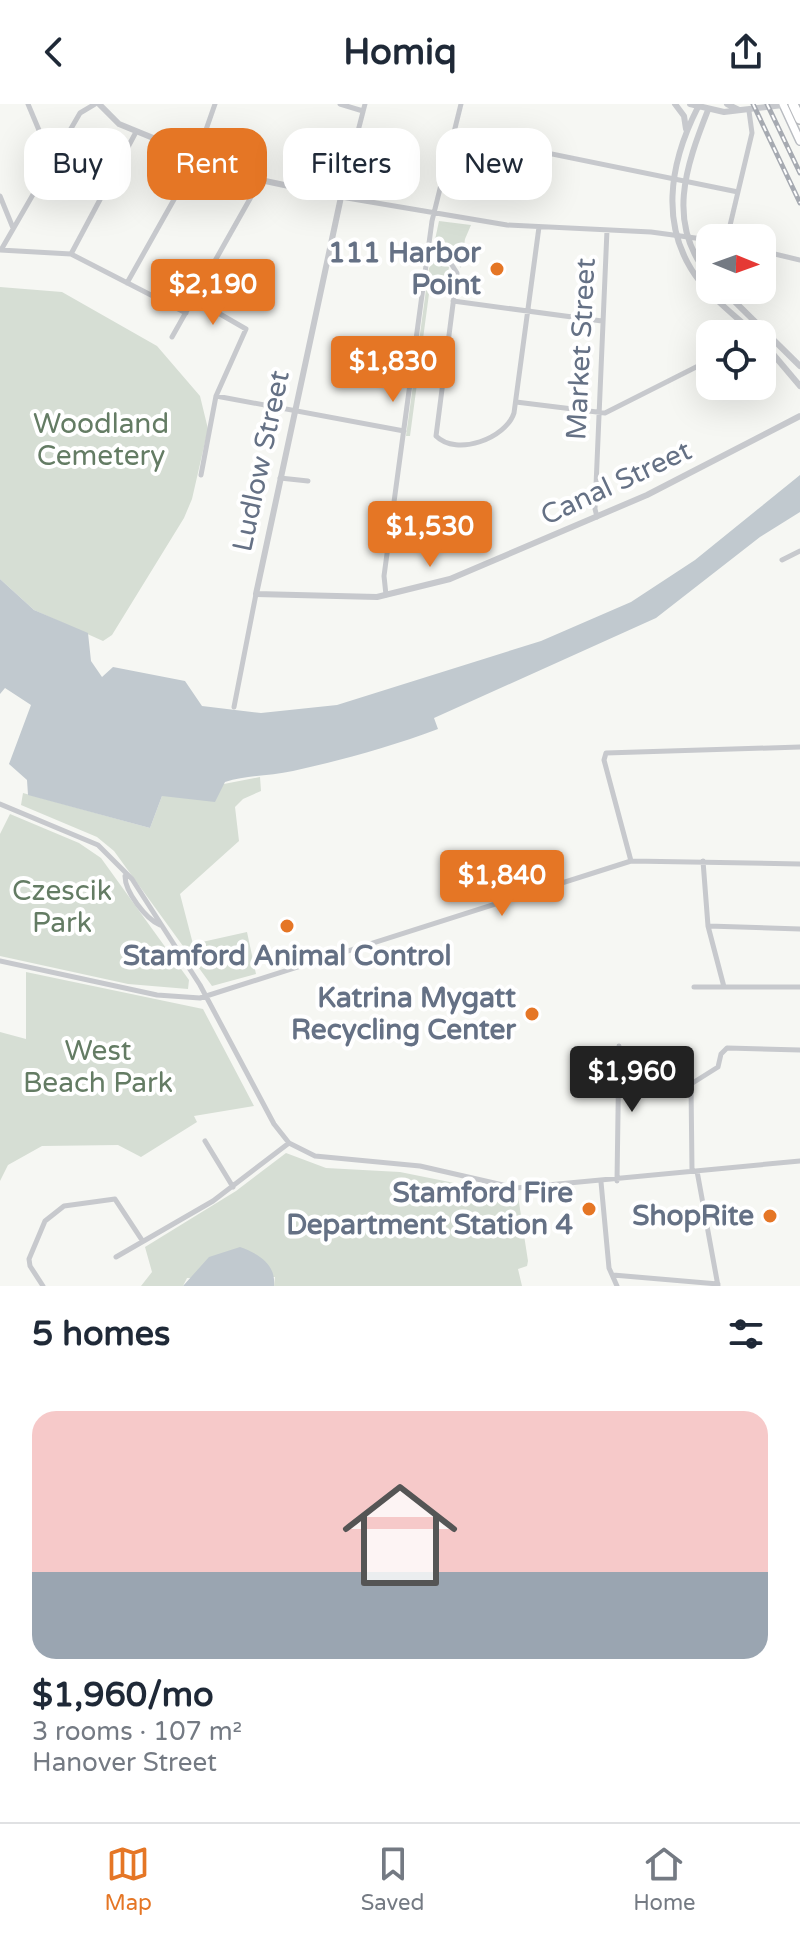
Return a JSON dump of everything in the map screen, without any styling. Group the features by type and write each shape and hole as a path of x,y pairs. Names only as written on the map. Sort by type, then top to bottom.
{"highway":[{"path":"793,104 800,118"}],"main road":[{"path":"784,104 800,141"}],"street":[{"path":"28,104 38,128"},
{"path":"71,128 80,113 97,104 110,118 147,136"},
{"path":"207,128 215,104"},
{"path":"340,104 364,108 359,128"},
{"path":"455,128 461,104"},
{"path":"675,104 685,120 686,132"},
{"path":"727,104 746,111"},
{"path":"739,320 700,282 676,235 673,178 696,105 746,111 784,104"},
{"path":"696,250 684,215 684,180 709,107"},
{"path":"730,224 752,133 746,111"},
{"path":"71,254 136,132"},
{"path":"552,154 738,192"},
{"path":"0,196 13,228"},
{"path":"29,200 0,250 71,254 186,313"},
{"path":"127,283 173,200"},
{"path":"172,337 249,200"},
{"name":"Ludlow Street","path":"256,594 340,200"},
{"path":"358,200 539,227 696,239"},
{"path":"386,595 384,576 436,200"},
{"path":"426,259 450,262 456,269 436,436 445,443 473,443 509,424 516,402 539,227"},
{"name":"Market Street","path":"598,518 595,509 607,230"},
{"path":"776,254 800,260"},
{"path":"194,299 246,329 216,396 201,475"},
{"path":"453,301 602,321"},
{"path":"738,304 755,320"},
{"path":"776,341 800,366"},
{"path":"776,355 800,386"},
{"path":"516,402 598,414 611,411 696,367"},
{"path":"216,396 294,413 404,431"},
{"name":"Canal Street","path":"256,594 386,595 462,575 598,518 800,416"},
{"path":"280,478 308,481"},
{"path":"782,560 800,551"},
{"path":"234,707 256,594"},
{"path":"631,861 603,755 619,751 697,753 800,747"},
{"path":"0,804 98,845 147,901 207,996 265,1110 289,1143 322,1158 420,1166 516,1188 617,1181 800,1161"},
{"path":"0,961 157,995 207,996 631,861 800,864"},
{"path":"703,861 708,926 724,987"},
{"path":"708,926 800,929"},
{"path":"694,987 800,987"},
{"path":"617,1181 619,1046"},
{"path":"613,1275 718,1285 695,1171 691,1084 718,1067 721,1054 727,1048 800,1050"},
{"path":"205,1141 233,1187"},
{"path":"116,1257 233,1187 289,1143"},
{"path":"601,1182 617,1286"},
{"path":"43,1286 30,1266 31,1250 40,1228 64,1206 115,1199 142,1240"}],"green space":[{"path":"439,221 471,225 465,239 461,268 454,259 432,254"},
{"path":"433,263 449,267 448,276 438,275 431,279 410,436 406,436 429,268"},
{"name":"Woodland Cemetery","path":"0,287 62,292 157,346 200,396 208,429 192,499 184,518 112,635 103,641 34,610 0,579"},
{"name":"Czescik Park","path":"260,777 261,791 243,799 235,807 239,841 180,894 193,944 247,932 256,974 212,986 114,851 97,837 21,805 23,793 150,828 162,796"},
{"name":"Czescik Park","path":"10,814 79,843 101,858 189,980 188,989 128,984 0,956 0,834"},
{"name":"West Beach Park","path":"26,972 203,1009 254,1106 194,1116 197,1122 141,1157 118,1145 42,1146 8,1165 0,1181 0,1032 26,1039"},
{"path":"286,1153 326,1168 400,1172 518,1196 528,1261 527,1266 518,1269 522,1286 274,1286 275,1277 187,1278 183,1286 141,1286 152,1272 145,1247 236,1191"}],"shaded area":[{"path":"800,475 800,512 760,537 656,618 434,718 438,729 330,762 225,782 215,802 162,796 150,828 28,795 27,780 9,764 31,705 5,688 0,694 0,579 34,610 88,633 91,661 102,677 113,667 185,681 202,706 261,713 337,705 541,641 631,602 695,560"},
{"path":"240,1247 265,1261 272,1272 274,1286 183,1286 209,1257"}],"railway":[{"path":"753,104 800,203"},
{"path":"767,104 800,173"}],"place":[{"name":"111 Harbor Point","path":"497,269"},
{"name":"Stamford Animal Control","path":"287,926"},
{"name":"Katrina Mygatt Recycling Center","path":"532,1014"},
{"name":"Stamford Fire Department Station 4","path":"589,1209"},
{"name":"ShopRite","path":"770,1216"}]}
